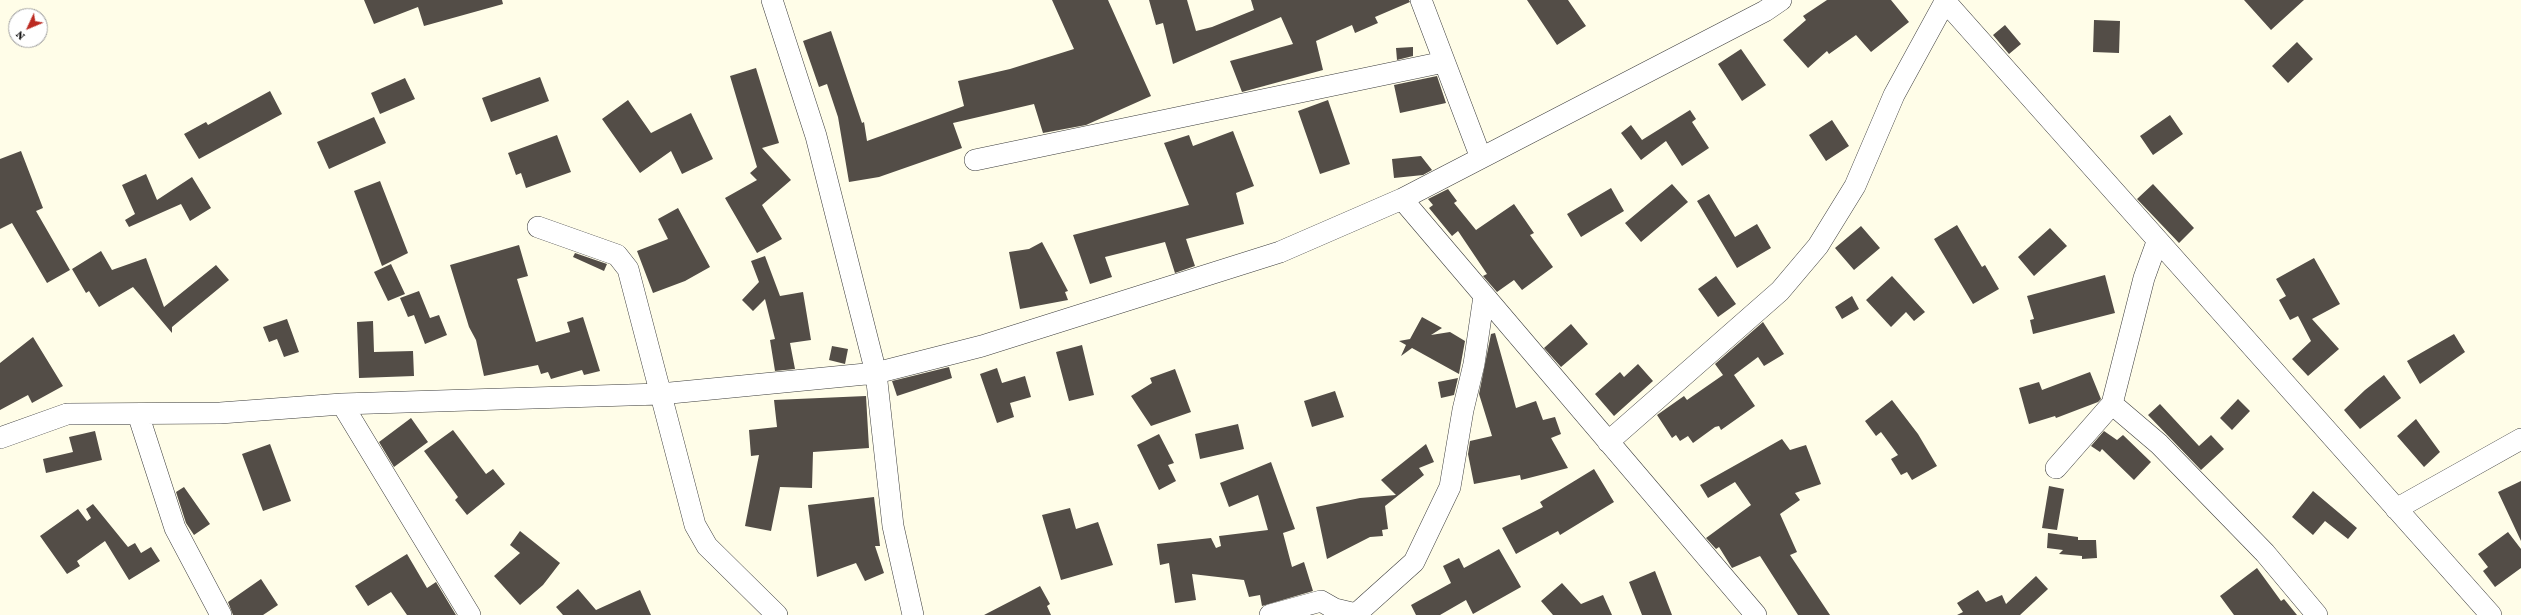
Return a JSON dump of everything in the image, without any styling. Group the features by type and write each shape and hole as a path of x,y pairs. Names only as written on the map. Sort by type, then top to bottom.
{"street":[{"path":"772,0 816,136 876,373 893,526 913,615"},
{"path":"1420,0 1481,158"},
{"path":"0,438 67,414 220,413 342,404 660,394 876,373 982,346 1280,252 1402,199 1765,11 1781,0"},
{"path":"1608,442 1780,291 1818,246 1855,186 1894,95 1945,0 2157,242 2491,615"},
{"path":"975,160 1444,62"},
{"path":"1402,199 1756,615"},
{"path":"538,227 617,255 624,262 632,277 660,394 695,525 707,546 777,615"},
{"path":"2056,468 2112,404 2144,278 2157,242"},
{"path":"1270,615 1321,601 1334,609 1355,614 1414,562 1450,487 1463,410 1474,364 1484,296"},
{"path":"342,404 470,615"},
{"path":"2112,404 2159,444 2264,553 2317,615"},
{"path":"138,414 175,528 221,615"},
{"path":"2396,509 2521,439"}],"building":[{"path":"364,0 502,0 503,4 424,26 418,7 374,24"},
{"path":"1052,0 1108,0 1151,96 1086,125 1043,133 1034,104 953,123 962,148 879,177 849,182 838,117 827,84 819,87 803,41 831,31 862,123 864,122 867,141 964,106 958,81 1010,69 1074,49"},
{"path":"1149,0 1187,0 1196,31 1212,27 1254,10 1251,0 1409,0 1410,2 1375,17 1378,23 1355,33 1352,25 1316,41 1323,70 1242,92 1230,61 1293,44 1281,17 1173,64 1163,23 1156,25"},
{"path":"1527,0 1568,0 1586,26 1557,45"},
{"path":"1827,0 1891,0 1909,22 1871,52 1856,35 1829,54 1827,51 1808,68 1783,40 1806,20 1803,16"},
{"path":"2244,0 2304,0 2271,30"},
{"path":"2094,20 2120,21 2119,53 2093,52"},
{"path":"2005,25 2021,44 2009,54 1993,35"},
{"path":"2297,42 2313,59 2288,83 2272,66"},
{"path":"1413,47 1413,56 1397,60 1396,48"},
{"path":"1741,49 1766,85 1742,101 1718,64"},
{"path":"756,68 779,143 762,148 791,180 762,205 782,239 757,253 725,198 757,180 750,173 757,167 730,76"},
{"path":"1437,76 1446,103 1400,113 1394,85"},
{"path":"540,77 549,101 491,122 482,98"},
{"path":"405,78 415,99 380,114 371,93"},
{"path":"270,91 282,114 199,159 184,134 206,122 208,125"},
{"path":"628,100 651,133 691,113 713,159 682,174 671,151 640,173 602,119"},
{"path":"1328,100 1350,164 1320,174 1298,111"},
{"path":"1690,110 1696,119 1692,122 1709,148 1682,166 1666,141 1641,160 1621,133 1631,125 1642,140"},
{"path":"2170,115 2183,134 2153,155 2140,136"},
{"path":"374,117 386,143 329,169 317,142"},
{"path":"1832,120 1849,146 1826,161 1809,135"},
{"path":"1233,131 1254,186 1236,193 1244,224 1186,239 1195,266 1175,273 1165,242 1105,257 1112,277 1090,284 1073,235 1189,205 1164,143 1189,135 1193,146"},
{"path":"557,135 571,172 526,188 521,173 516,175 508,153"},
{"path":"21,151 43,208 36,211 70,270 47,283 12,223 0,229 0,159"},
{"path":"1421,156 1432,170 1423,175 1394,178 1392,159"},
{"path":"146,174 157,200 192,177 211,208 190,221 181,204 129,227 125,220 135,214 122,185"},
{"path":"380,181 408,253 382,266 354,191"},
{"path":"1672,184 1688,202 1641,242 1625,223"},
{"path":"2153,184 2194,228 2179,243 2137,199"},
{"path":"1611,188 1624,211 1581,237 1567,214"},
{"path":"1448,189 1457,201 1454,203 1476,230 1514,204 1534,233 1530,235 1553,267 1522,290 1514,280 1497,292 1483,276 1487,274 1458,231 1452,236 1429,208 1433,205 1428,199"},
{"path":"1709,194 1735,237 1757,224 1771,248 1737,268 1697,201"},
{"path":"678,208 710,267 685,281 653,293 637,251 668,239 658,219"},
{"path":"1957,225 1982,267 1985,265 1999,289 1973,304 1934,239"},
{"path":"1861,226 1880,248 1854,270 1835,248"},
{"path":"2050,228 2067,246 2034,276 2018,257"},
{"path":"1042,242 1068,291 1065,292 1068,300 1020,309 1009,252 1029,249"},
{"path":"519,245 528,276 517,279 536,342 570,332 567,322 583,317 600,371 584,375 582,370 551,379 548,372 541,374 538,365 484,376 476,340 469,327 450,265"},
{"path":"101,251 112,270 146,258 164,307 216,265 229,280 172,327 172,333 133,287 99,307 89,291 86,293 72,269"},
{"path":"575,253 607,264 604,271 573,257"},
{"path":"765,256 780,296 803,292 811,340 790,343 795,369 775,371 770,340 775,339 765,299 753,311 742,300 759,282 751,261"},
{"path":"2314,258 2340,304 2312,319 2339,349 2308,376 2292,359 2311,341 2298,316 2290,320 2279,300 2286,296 2276,279"},
{"path":"391,264 405,294 388,301 374,272"},
{"path":"2105,275 2115,313 2033,334 2030,320 2034,319 2027,296"},
{"path":"1716,276 1736,304 1718,317 1698,289"},
{"path":"1892,276 1925,312 1914,321 1906,312 1891,327 1866,300"},
{"path":"419,291 430,318 439,315 447,335 425,344 414,315 408,317 400,298"},
{"path":"1852,296 1859,309 1842,319 1835,307"},
{"path":"1422,317 1442,328 1431,335 1450,332 1465,341 1459,374 1412,348 1401,356 1406,345 1399,341 1410,339"},
{"path":"287,319 299,352 284,357 277,339 269,342 263,327"},
{"path":"373,321 374,352 413,351 414,376 359,378 357,322"},
{"path":"1763,322 1784,354 1764,366 1758,357 1734,375 1755,406 1721,430 1719,426 1715,427 1693,443 1688,436 1680,441 1676,435 1672,438 1657,415 1684,396 1687,400 1723,375 1715,364"},
{"path":"1571,324 1588,344 1561,367 1544,348"},
{"path":"1495,333 1516,408 1536,401 1543,420 1555,417 1561,434 1551,438 1568,468 1521,480 1520,475 1474,484 1468,454 1470,441 1492,436 1479,394 1491,334"},
{"path":"2454,334 2465,352 2420,384 2407,361"},
{"path":"33,337 63,386 32,403 28,395 0,410 0,363"},
{"path":"1082,345 1094,395 1069,401 1056,352"},
{"path":"832,346 848,349 845,364 829,360"},
{"path":"1638,364 1653,381 1614,416 1595,394 1620,372 1624,377"},
{"path":"949,367 952,378 897,396 892,381"},
{"path":"997,368 1002,383 1025,376 1031,397 1010,403 1014,417 997,423 980,374"},
{"path":"1175,369 1191,412 1151,426 1131,396 1152,383 1150,378"},
{"path":"2090,372 2101,399 2098,402 2056,418 2055,416 2029,424 2019,388 2039,382 2042,390"},
{"path":"2384,375 2401,398 2360,429 2344,410 2365,390"},
{"path":"1458,378 1454,395 1441,398 1438,382"},
{"path":"1335,391 1344,417 1312,427 1304,401"},
{"path":"866,396 869,448 813,452 812,488 780,487 771,531 745,526 759,455 751,456 749,430 777,427 774,400"},
{"path":"2238,399 2250,411 2232,430 2220,418"},
{"path":"1892,400 1918,434 1937,466 1912,480 1907,472 1901,475 1891,459 1898,455 1881,432 1876,436 1865,421"},
{"path":"2160,404 2199,446 2211,435 2224,449 2201,470 2148,415"},
{"path":"411,418 428,442 394,467 379,442"},
{"path":"2416,419 2440,452 2424,467 2397,436"},
{"path":"1238,424 1244,449 1200,459 1195,434"},
{"path":"453,430 486,474 493,469 505,484 467,515 455,500 458,497 424,451"},
{"path":"95,431 102,460 46,473 43,459 73,452 69,437"},
{"path":"2104,431 2117,440 2123,435 2151,462 2134,480 2102,449 2100,452 2091,446"},
{"path":"1159,434 1174,463 1168,465 1176,481 1159,490 1137,445"},
{"path":"1782,439 1790,450 1806,445 1821,484 1795,493 1800,500 1780,514 1797,552 1790,555 1830,615 1798,615 1760,556 1732,568 1719,547 1716,549 1706,538 1751,505 1735,482 1708,498 1700,485"},
{"path":"270,444 291,501 263,511 242,454"},
{"path":"1426,444 1434,462 1419,468 1424,475 1385,506 1388,529 1382,530 1383,536 1370,537 1327,559 1316,507 1360,498 1396,495 1381,480"},
{"path":"1271,462 1295,529 1283,533 1292,567 1304,562 1313,591 1262,606 1260,595 1249,597 1244,580 1192,574 1196,600 1175,603 1169,563 1160,565 1157,544 1211,538 1216,548 1221,546 1219,536 1268,530 1258,495 1229,507 1220,483"},
{"path":"1594,469 1614,502 1560,535 1558,531 1516,554 1502,528 1543,507 1540,502"},
{"path":"2521,481 2521,541 2498,492"},
{"path":"2049,486 2064,489 2057,530 2042,528"},
{"path":"184,487 210,524 194,535 186,523 176,492"},
{"path":"2313,491 2357,528 2348,539 2325,521 2313,535 2292,517"},
{"path":"874,497 880,546 875,546 884,573 865,581 856,563 817,577 808,505"},
{"path":"93,504 128,547 135,543 141,553 151,547 160,561 129,580 105,541 77,561 80,566 67,574 40,536 78,509 87,521 91,518 86,509"},
{"path":"1070,508 1076,529 1098,522 1113,565 1061,580 1042,515"},
{"path":"520,531 560,563 543,585 520,605 494,576 520,553 510,545"},
{"path":"2508,532 2521,549 2521,568 2495,587 2483,571 2488,567 2478,554"},
{"path":"2048,533 2078,537 2078,540 2096,540 2097,558 2082,559 2082,556 2059,554 2063,550 2047,548"},
{"path":"1499,549 1521,587 1473,614 1466,600 1440,615 1416,615 1411,605 1451,583 1443,566 1459,558 1464,568"},
{"path":"407,554 427,588 436,582 456,615 407,615 391,592 368,606 355,586"},
{"path":"2257,568 2281,601 2284,599 2297,615 2234,615 2220,596"},
{"path":"1655,571 1672,615 1642,615 1629,582"},
{"path":"2036,576 2048,589 2020,615 1957,615 1963,612 1957,603 1978,590 1986,602 2002,595 2006,604"},
{"path":"261,579 278,605 263,615 233,615 228,602"},
{"path":"1562,583 1581,604 1603,595 1612,615 1553,615 1541,601"},
{"path":"1040,586 1050,604 1047,606 1051,615 984,615"},
{"path":"578,589 596,610 640,590 651,615 563,615 556,607"}]}
